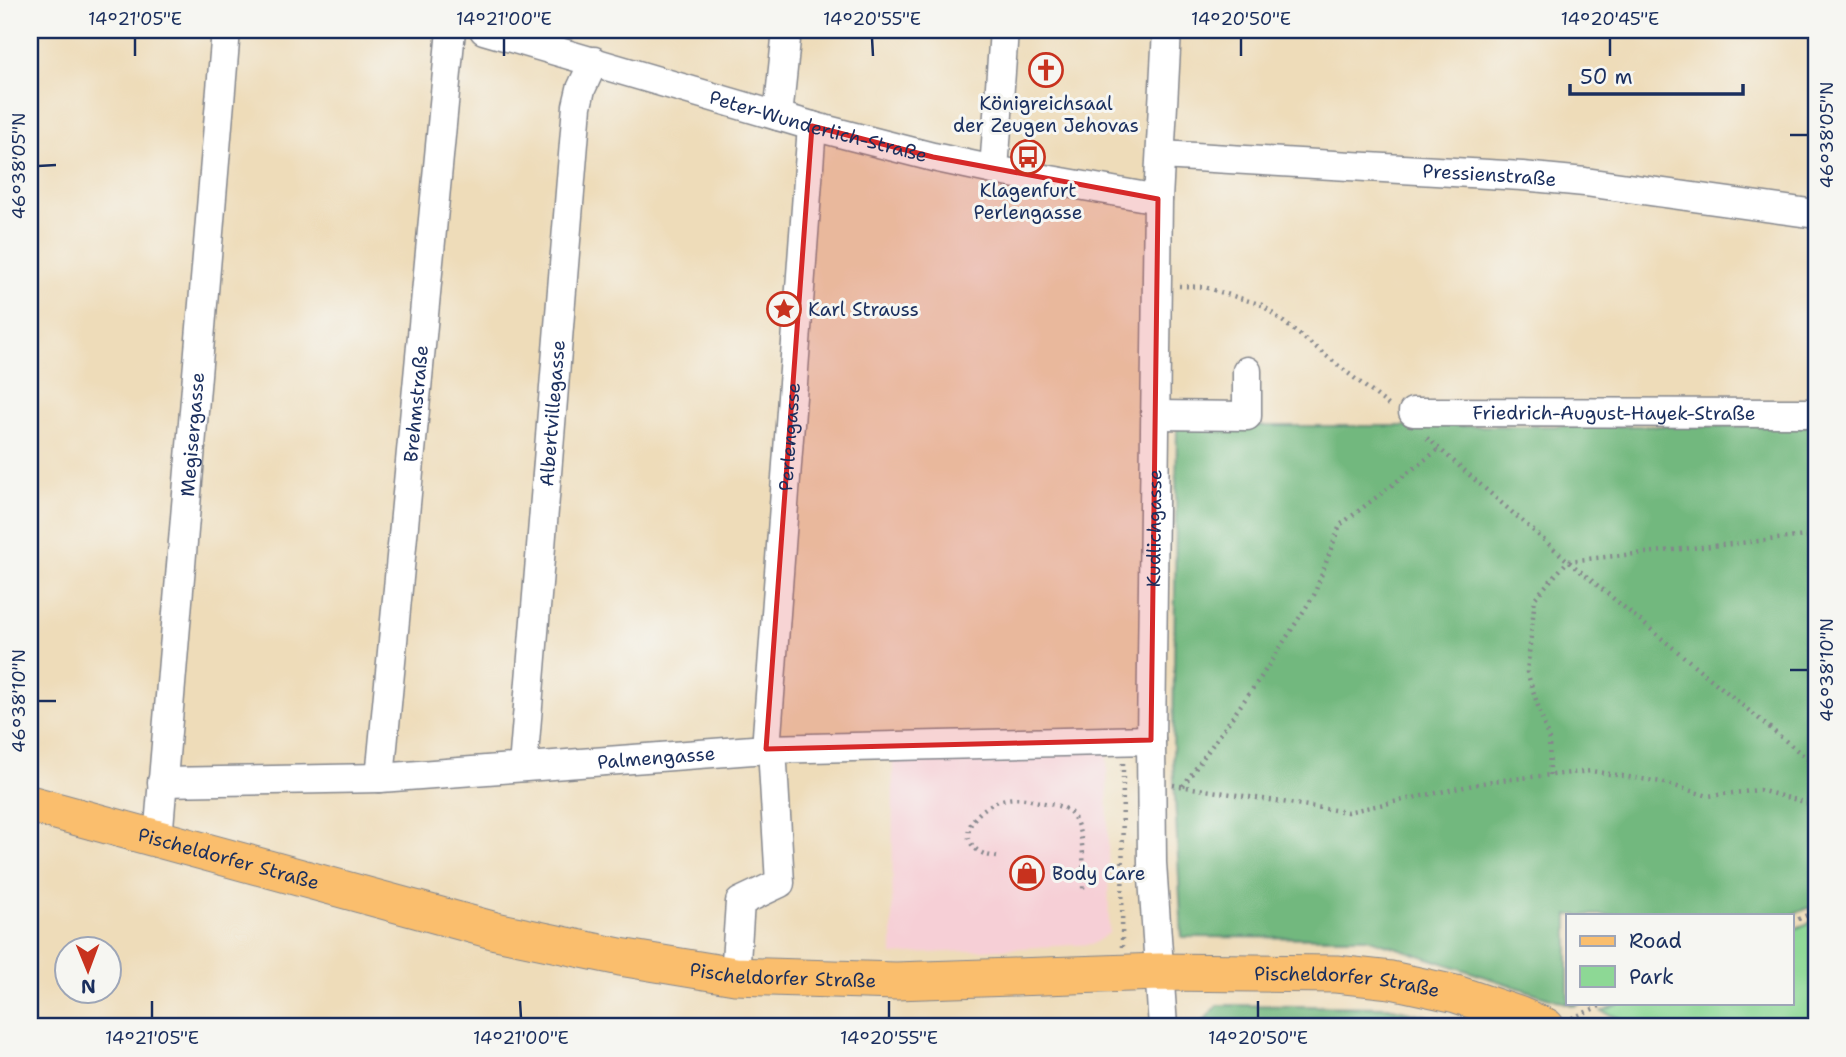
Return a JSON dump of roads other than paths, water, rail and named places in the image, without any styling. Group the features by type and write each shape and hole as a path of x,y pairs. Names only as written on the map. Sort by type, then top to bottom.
{"main road":[{"name":"Pischeldorfer Straße","path":"30,804 496,931 620,957 735,976 895,981 1159,972 1336,974 1391,980 1456,994 1532,1023"}],"street":[{"name":"Megisergasse","path":"158,839 226,30"},
{"name":"Brehmstraße","path":"380,778 452,30"},
{"name":"Peter-Wunderlich-Straße","path":"484,30 812,126 933,157 1158,199"},
{"path":"778,116 788,30"},
{"path":"994,170 1004,30"},
{"name":"Kudlichgasse","path":"1163,1027 1152,863 1152,740 1158,199 1167,30"},
{"name":"Albertvillegasse","path":"523,767 577,106 581,89 594,61"},
{"name":"Perlengasse","path":"735,976 740,902 780,883 769,749 812,126"},
{"name":"Pressienstraße","path":"1161,155 1535,177 1816,214"},
{"path":"1156,415 1247,416 1247,371"},
{"name":"Friedrich-August-Hayek-Straße","path":"1410,418 1816,413"},
{"name":"Palmengasse","path":"162,782 380,778 769,749 1152,740"}],"place":[{"name":"Königreichsaal der Zeugen Jehovas","path":"1046,70"},
{"name":"Klagenfurt Perlengasse","path":"1028,157"},
{"name":"Karl Strauss","path":"784,309"},
{"name":"Body Care","path":"1027,873"}]}
